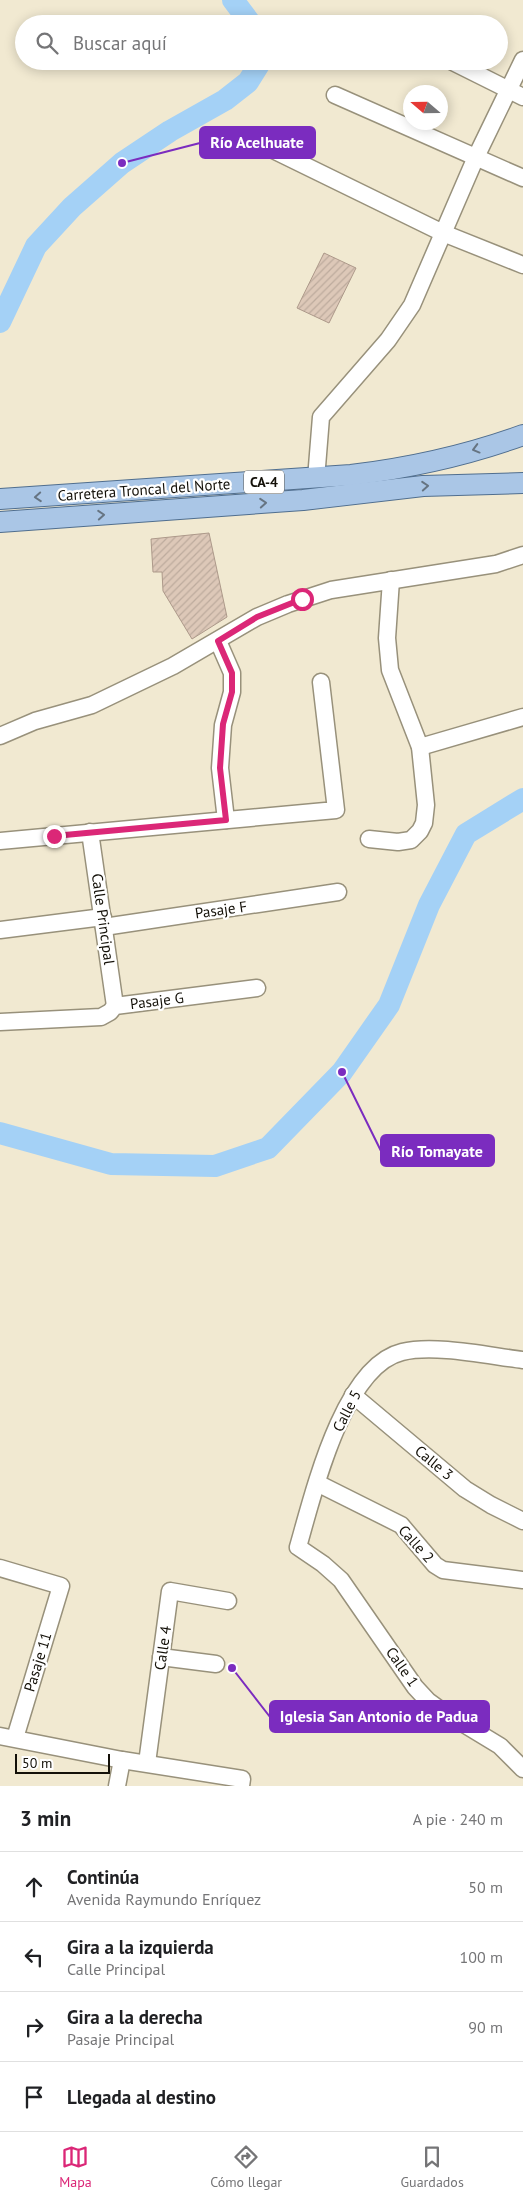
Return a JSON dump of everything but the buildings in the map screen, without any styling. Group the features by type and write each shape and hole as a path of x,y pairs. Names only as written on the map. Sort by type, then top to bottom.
{"main road":[{"name":"Carretera Troncal del Norte","path":"0,499 316,479 387,470 458,454 523,435"},
{"name":"Carretera Troncal del Norte","path":"0,522 303,500 423,486 523,484"}],"street":[{"path":"316,479 321,417 388,340 412,305 476,157 516,93 523,60"},
{"path":"469,70 516,93"},
{"path":"336,95 523,178"},
{"path":"267,147 443,233 523,265"},
{"path":"0,736 35,721 92,705 173,666 257,617 288,604 331,590 496,564 523,555"},
{"path":"369,839 398,842 411,840 420,831 424,823 426,805 420,747 390,670 387,638 391,580"},
{"path":"218,641 232,673 232,692 223,724 220,768 226,820"},
{"path":"0,841 336,810 321,682"},
{"path":"420,747 523,717"},
{"name":"Calle Principal","path":"90,832 115,1006"},
{"name":"Pasaje F","path":"0,930 103,922 338,892"},
{"name":"Pasaje G","path":"0,1022 101,1016 110,1012 115,1006 257,988"},
{"name":"Calle 5","path":"298,1546 326,1454 352,1395 369,1374 382,1362 401,1352 436,1350 523,1360"},
{"name":"Calle 3","path":"352,1395 466,1489 523,1521"},
{"name":"Calle 2","path":"317,1483 401,1525 435,1565 443,1570 523,1580"},
{"name":"Calle 1","path":"298,1546 324,1564 341,1580 416,1687 428,1701 500,1746 523,1769"},
{"name":"Pasaje 11","path":"0,1568 61,1586 7,1737"},
{"name":"Calle 4","path":"147,1762 170,1591 228,1601"},
{"path":"161,1657 216,1664"},
{"path":"7,1737 122,1760 147,1762 242,1783"},
{"path":"116,1786 122,1760"}],"waterway":[{"path":"233,0 244,15"},
{"path":"0,322 36,246 72,207 122,163 170,131 225,100 248,82 256,70"},
{"path":"0,1133 111,1164 215,1166 268,1148 342,1072 389,1005 429,905 466,834 523,799"}],"place":[{"name":"Río Acelhuate","path":"122,163"},
{"name":"Río Tomayate","path":"342,1072"},
{"name":"Iglesia San Antonio de Padua","path":"232,1668"}],"route":[{"path":"54,836 226,820 220,768 223,724 232,692 232,673 218,641 257,617 302,599"}]}
